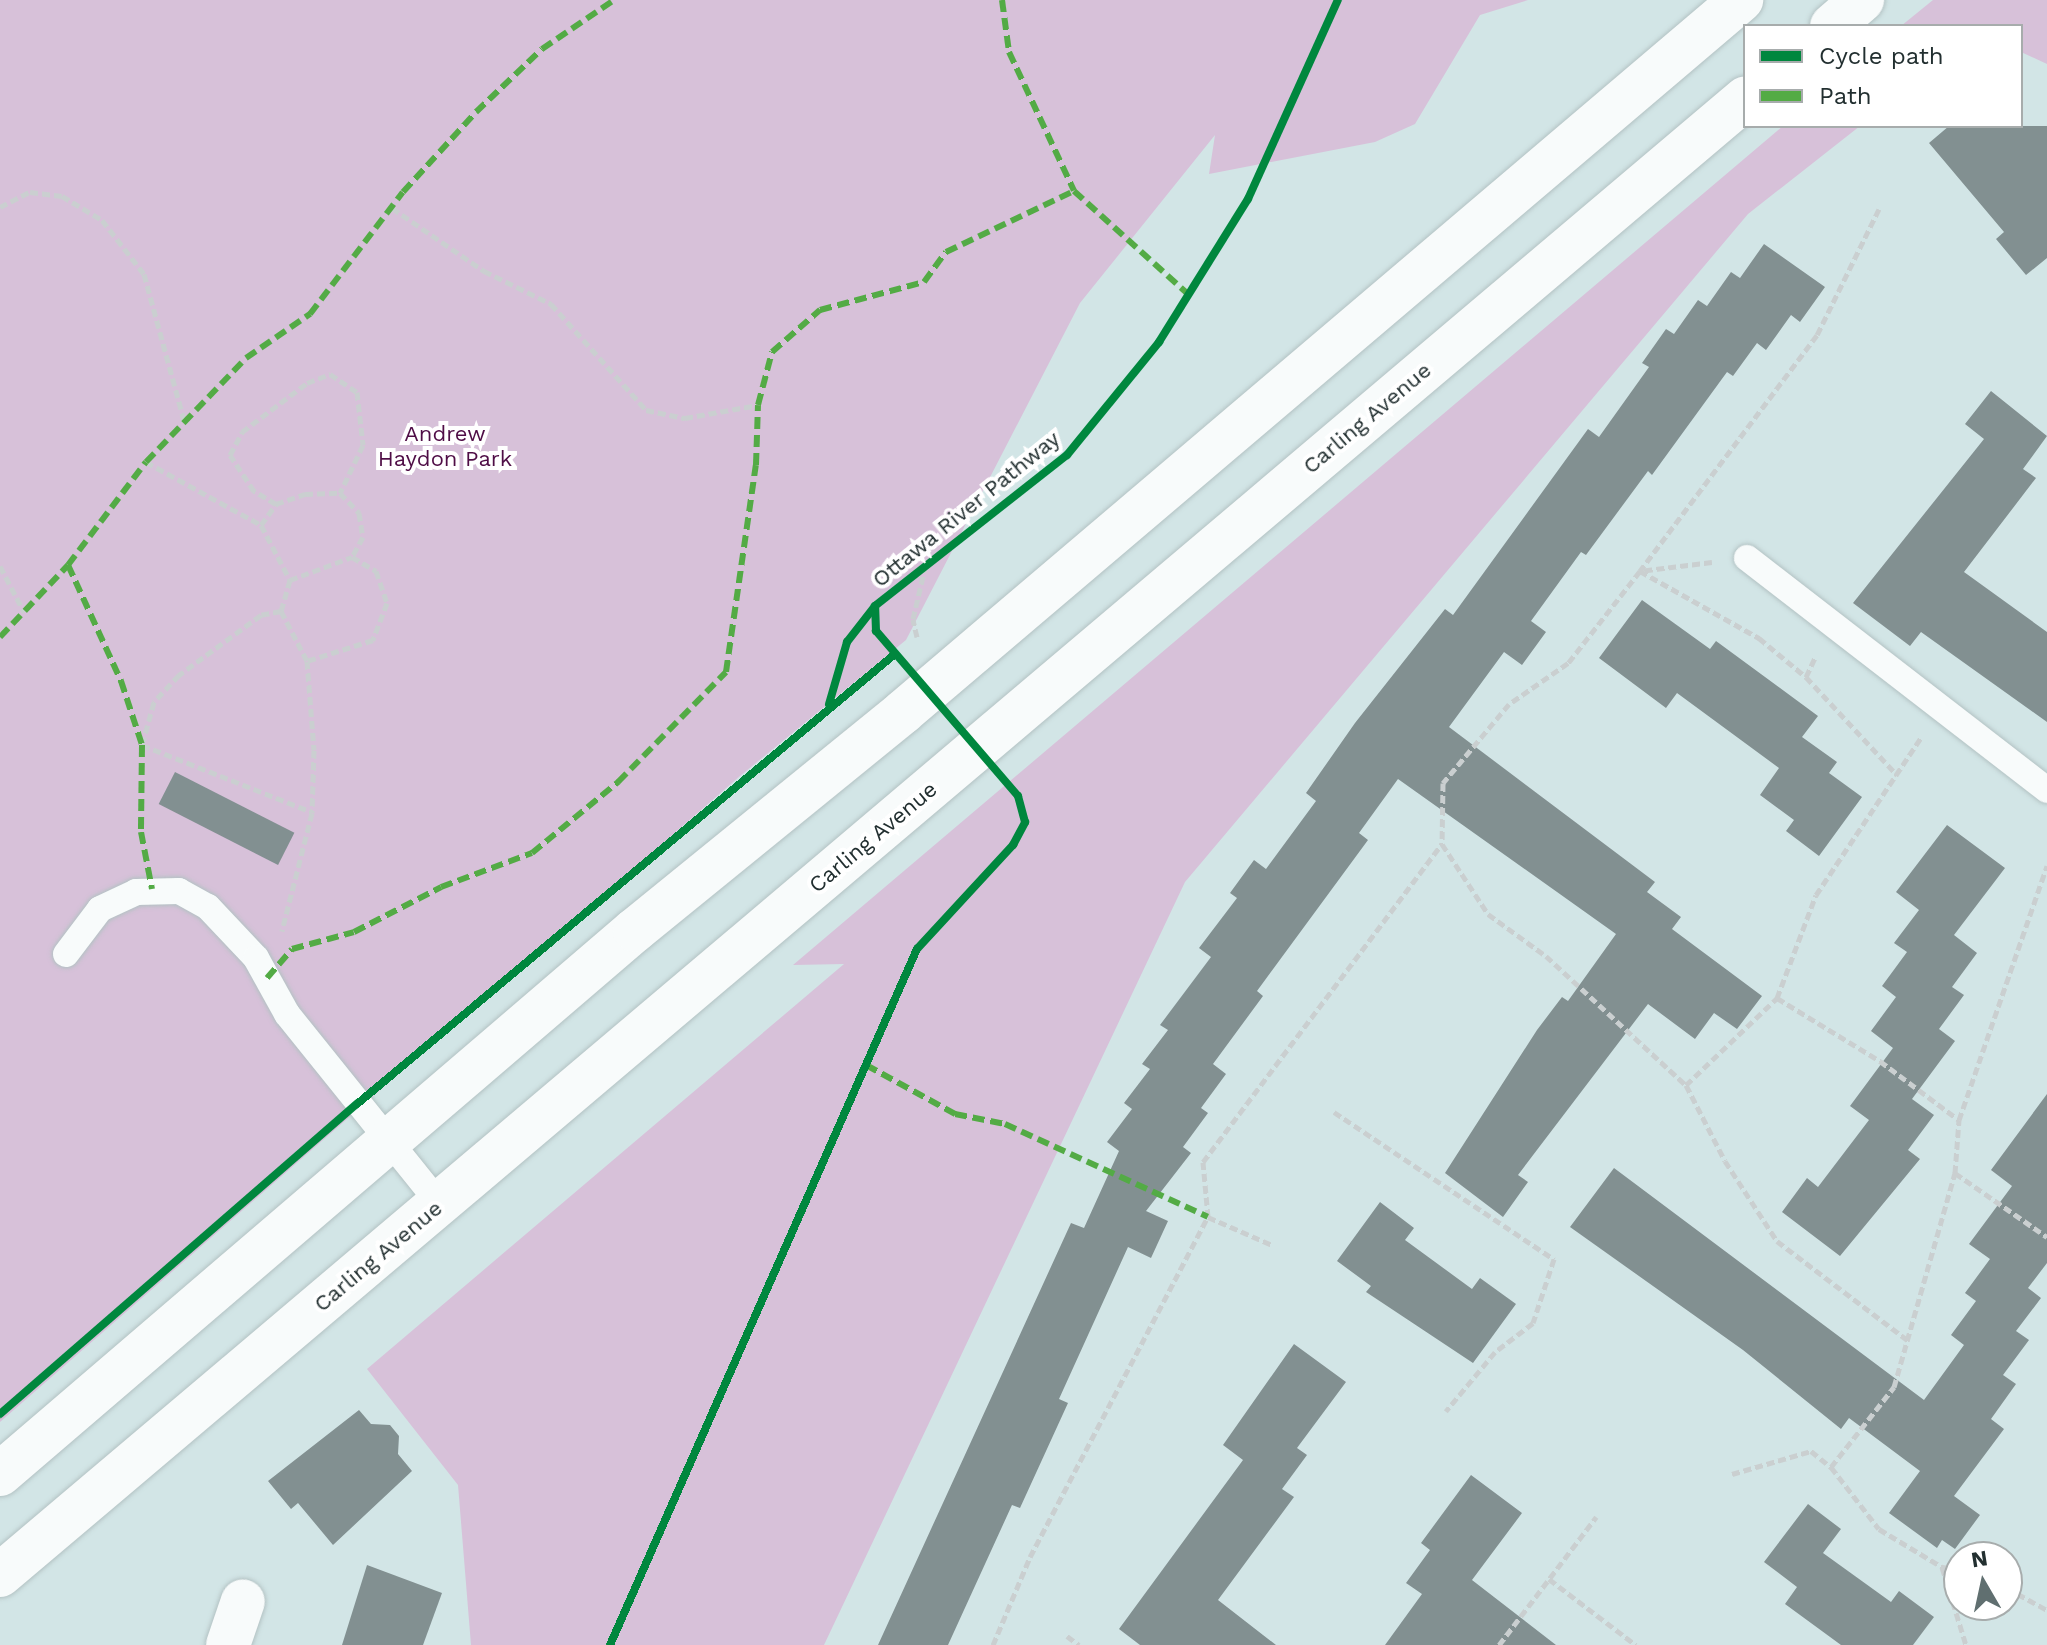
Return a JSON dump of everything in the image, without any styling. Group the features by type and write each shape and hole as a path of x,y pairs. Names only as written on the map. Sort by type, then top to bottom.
{"main road":[{"path":"0,1474 389,1144 635,930 903,712 1741,0"},
{"path":"1834,24 1862,0"},
{"name":"Carling Avenue","path":"0,1575 1743,101"},
{"path":"228,1645 243,1601"}],"lane":[{"path":"1747,558 2047,790"},
{"path":"66,954 100,909 136,892 179,891 208,907 256,958 287,1014 440,1204"}],"path":[{"path":"0,207 30,192 62,196 102,220 144,274 185,424"},
{"path":"392,208 484,271 551,304 646,410 685,418 758,405"},
{"path":"1879,209 1817,335 1640,571 1568,663 1509,704 1443,783 1442,844 1488,914 1546,956 1686,1085 1725,1161 1777,1241 1910,1342"},
{"path":"276,504 254,491 230,455 242,432 307,383 330,374 357,392 363,445 340,493"},
{"path":"146,462 261,525 290,580 281,611 307,661 312,813 281,932 287,940"},
{"path":"261,525 276,504 305,494 340,493 359,513 363,537 352,557 290,580"},
{"path":"307,661 373,640 387,603 376,571 352,557"},
{"path":"1640,571 1747,558"},
{"path":"0,566 24,612"},
{"path":"917,637 913,619 925,568"},
{"path":"1640,571 1759,638 1806,677 1897,775"},
{"path":"281,611 261,615 179,675 154,702 142,745 312,813"},
{"path":"1686,1085 1777,998 1816,895 1940,708"},
{"path":"993,1645 1030,1557 1208,1217 1203,1162 1442,844"},
{"path":"1831,1467 1894,1387 1910,1342 1955,1173 1959,1120 2047,866"},
{"path":"1777,998 1880,1061 1959,1120"},
{"path":"1334,1112 1554,1259 1533,1323 1495,1352 1446,1411"},
{"path":"1955,1173 2047,1237"},
{"path":"1208,1217 1272,1245"},
{"path":"1732,1474 1811,1451 1831,1467 1879,1529 1942,1567 1966,1645"},
{"path":"1499,1645 1596,1517"},
{"path":"1549,1579 1636,1645"},
{"path":"2023,1597 2047,1610"},
{"path":"1067,1636 1079,1645"}],"green space":[{"name":"Andrew Haydon Park","path":"0,0 1528,0 1480,15 1415,124 1375,142 1209,174 1215,135 1080,303 906,640 740,776 0,1422"},
{"path":"1933,0 2047,0 2047,64 2023,53 2023,24 1903,24"},
{"path":"1781,128 1857,128 1748,214 1185,882 824,1645 471,1645 458,1485 367,1369 844,964 793,965"}],"building":[{"path":"2047,126 2047,258 2026,275 1996,239 2004,232 1929,143 1947,128"},
{"path":"1764,244 1825,287 1800,322 1791,315 1766,350 1757,343 1733,376 1727,372 1652,475 1648,471 1586,555 1581,552 1531,621 1546,632 1522,665 1504,652 1449,727 1655,882 1647,892 1681,917 1672,929 1762,996 1737,1029 1714,1013 1695,1039 1648,1004 1518,1175 1528,1182 1503,1217 1445,1173 1537,1030 1562,997 1568,1001 1616,934 1398,779 1359,833 1368,840 1257,991 1263,996 1213,1064 1226,1074 1201,1108 1208,1113 1183,1147 1191,1153 1146,1211 1168,1221 1151,1258 1128,1247 1059,1399 1068,1403 1020,1508 1012,1505 948,1645 878,1645 1071,1223 1084,1228 1119,1151 1107,1142 1132,1109 1124,1103 1150,1069 1142,1064 1168,1030 1160,1025 1211,957 1199,948 1237,898 1230,893 1254,860 1266,869 1316,801 1306,793 1355,723 1445,609 1453,615 1588,429 1599,437 1649,367 1642,363 1666,329 1674,334 1698,300 1707,306 1731,272 1740,278"},
{"path":"1991,391 2047,436 2023,469 2036,478 1964,572 2047,632 2047,722 1921,632 1910,646 1853,603 1984,439 1965,424"},
{"path":"1642,600 1710,649 1716,641 1818,716 1802,737 1837,762 1829,773 1862,797 1819,856 1786,831 1794,820 1760,795 1779,768 1677,693 1666,708 1599,658"},
{"path":"175,772 294,833 278,865 159,804"},
{"path":"1947,825 2005,868 1954,935 1977,953 1952,987 1964,995 1939,1029 1955,1041 1912,1099 1934,1115 1908,1150 1920,1159 1840,1256 1782,1212 1807,1178 1818,1187 1869,1120 1850,1106 1893,1048 1871,1031 1896,997 1882,986 1907,952 1894,943 1919,910 1896,892"},
{"path":"2047,1094 2047,1263 2028,1288 2041,1298 2016,1331 2029,1340 2003,1375 2016,1384 1991,1419 2004,1429 1954,1496 1980,1515 1961,1541 1942,1540 1937,1548 1889,1513 1920,1471 1849,1418 1841,1429 1743,1350 1570,1227 1614,1168 1924,1400 1964,1345 1951,1335 1976,1301 1965,1293 1990,1259 1969,1244 2012,1186 1991,1170"},
{"path":"1380,1202 1414,1228 1405,1240 1472,1289 1480,1278 1516,1304 1473,1363 1366,1292 1371,1286 1337,1261"},
{"path":"1294,1344 1346,1382 1297,1448 1307,1455 1282,1489 1294,1497 1218,1600 1276,1645 1140,1645 1119,1629 1243,1460 1223,1445"},
{"path":"359,1410 371,1424 390,1425 399,1436 398,1454 412,1471 333,1545 298,1503 291,1509 268,1481"},
{"path":"1471,1475 1522,1513 1472,1580 1556,1645 1385,1645 1422,1594 1406,1583 1430,1550 1421,1543"},
{"path":"1808,1504 1841,1529 1823,1553 1891,1602 1899,1591 1934,1617 1913,1645 1841,1645 1785,1604 1797,1587 1764,1562"},
{"path":"367,1565 442,1593 423,1645 342,1645"}],"marked path":[{"path":"0,637 68,565 146,462 246,358 310,314 403,192 476,112 542,49 614,0"},
{"path":"1002,0 1009,52 1074,191 1189,295"},
{"path":"267,978 292,949 354,932 441,887 532,853 618,782 726,672 756,465 758,405 772,352 820,310 924,282 946,252 1074,191"},
{"path":"68,565 121,681 142,745 141,832 152,889"},
{"path":"866,1065 955,1114 1005,1124 1208,1217"}],"cycle path":[{"name":"Ottawa River Pathway","path":"610,1645 917,949 1013,845 1025,822 1018,796 876,631 875,606 1067,455 1159,342 1248,199 1338,0"},
{"name":"Ottawa River Pathway","path":"829,704 847,642 875,606"},
{"path":"0,1414 357,1104 895,654"}]}
